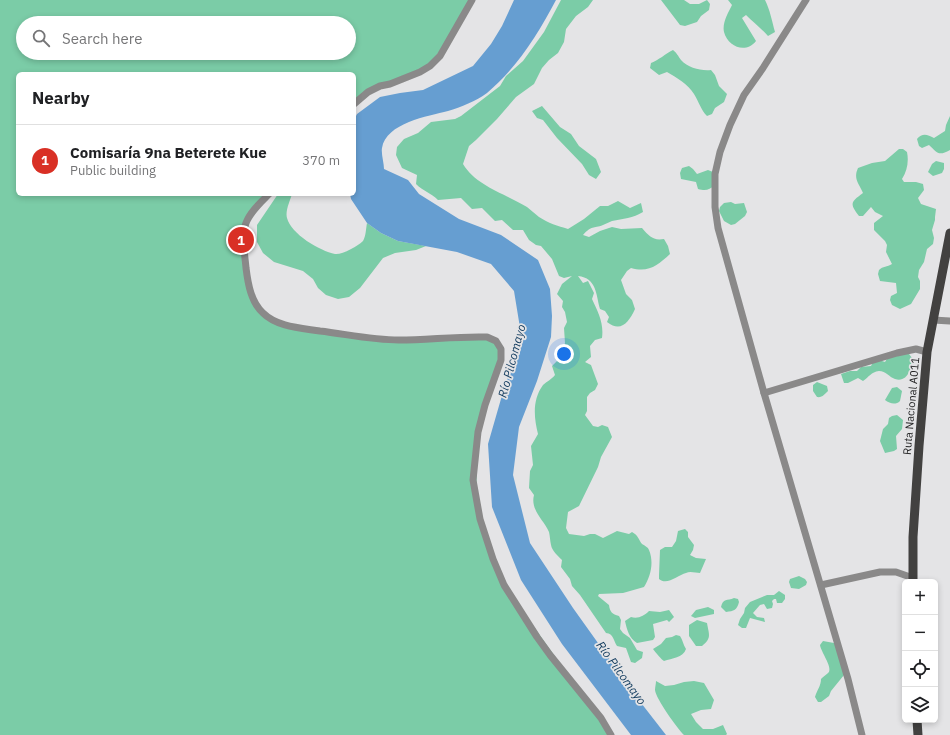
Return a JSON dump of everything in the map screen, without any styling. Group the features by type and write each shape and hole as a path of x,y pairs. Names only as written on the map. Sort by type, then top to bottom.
{"main road":[{"name":"Ruta Nacional A011","path":"913,579 914,529 927,352 950,233"},
{"path":"918,723 918,735"}],"street":[{"path":"356,102 368,92 380,86 390,84 420,72 430,66 440,56 472,0"},
{"path":"806,0 744,95 730,125 715,174 715,207 718,228 764,393 821,585 862,735"},
{"path":"267,196 246,223 244,235 247,274 251,296 263,314 278,323 370,338 398,340 487,336 496,341 501,349 501,360 485,405 478,432 473,480 480,519 493,559 504,585 537,637 601,718 611,735"},
{"path":"933,320 950,321"},
{"path":"764,393 897,353 916,349 927,352"},
{"path":"821,585 880,572 896,572 911,579"}],"green space":[{"path":"0,0 472,0 430,66 380,86 356,103 356,72 16,72 16,196 267,196 246,223 245,254 256,305 278,323 370,338 487,337 501,349 478,432 476,501 504,585 611,735 0,735"},
{"path":"561,0 593,0 588,7 576,16 566,29 564,42 558,53 542,68 534,84 516,97 497,119 469,146 463,164 469,172 483,184 519,202 542,219 568,229 584,219 600,206 608,206 618,201 630,208 641,203 643,212 632,217 612,221 591,228 583,235 589,237 612,227 621,229 642,228 652,237 664,239 668,246 670,254 657,265 648,269 631,268 621,280 626,294 632,300 635,309 627,322 620,326 612,325 607,322 609,317 605,311 600,309 595,288 589,280 578,276 583,283 588,281 594,293 592,299 602,327 602,338 595,340 590,346 591,357 585,362 591,365 598,384 595,390 587,397 587,411 585,415 593,426 598,427 602,425 608,427 612,437 601,457 598,467 579,506 568,512 566,528 569,534 584,536 595,534 603,538 617,531 629,534 632,532 637,536 642,544 649,549 651,555 651,569 644,587 623,593 599,594 598,596 609,605 612,612 619,616 621,620 620,629 630,638 637,650 643,652 642,658 635,663 631,662 626,648 617,646 612,636 606,633 580,595 572,586 570,579 561,567 562,560 555,553 552,547 549,532 538,515 533,500 534,495 529,488 530,471 533,465 531,446 538,434 535,415 537,397 543,385 555,375 552,366 559,359 565,343 564,328 567,322 565,312 562,307 563,301 557,294 562,284 572,276 564,278 559,276 552,259 541,246 536,245 529,240 523,230 513,230 502,220 495,221 482,208 472,209 461,198 438,200 416,184 417,175 402,168 396,155 397,147 404,139 418,133 431,122 455,119 461,116 500,86 506,76 523,61 544,32"},
{"path":"661,0 684,0 690,4 699,4 707,0 710,4 709,10 701,16 697,22 685,26 680,25"},
{"path":"728,0 765,0 775,32 768,36 746,15 742,18 756,41 752,45 743,48 733,45 729,42 724,32 727,15 732,5"},
{"path":"673,50 687,65 703,70 711,70 715,75 719,86 727,94 724,102 715,108 712,114 707,116 689,87 667,72 659,75 650,68 651,63"},
{"path":"542,106 560,127 571,134 579,146 596,159 601,172 596,179 589,175 582,164 557,138 543,120 537,118 532,111"},
{"path":"950,116 950,150 943,153 938,153 929,145 922,148 919,146 917,139 921,136 927,135 934,138 945,131"},
{"path":"899,149 903,149 907,152 908,156 907,166 902,179 904,182 916,182 923,184 924,190 918,198 921,204 936,209 932,230 934,238 933,244 927,249 924,262 919,270 918,277 920,281 920,289 911,304 900,309 892,305 890,300 891,296 897,293 896,283 880,281 878,274 879,270 892,264 886,252 887,245 885,241 874,230 874,223 883,216 875,212 871,207 863,216 859,216 853,205 854,201 863,193 856,178 858,168 872,163 885,161"},
{"path":"936,161 944,163 944,169 942,173 933,176 928,172 932,164"},
{"path":"689,166 697,174 708,170 713,172 715,185 707,190 701,190 698,189 696,182 681,179 680,173 682,168"},
{"path":"277,196 291,196 287,209 287,218 294,230 314,246 329,252 335,254 342,253 361,243 365,237 367,223 381,233 398,241 426,246 416,250 395,253 383,258 360,288 349,297 338,299 326,295 318,288 313,279 303,271 274,262 263,253 257,242 257,225"},
{"path":"731,202 735,204 744,203 747,212 745,216 735,224 731,225 724,221 719,211 720,207 724,203"},
{"path":"906,353 912,358 912,362 910,370 903,379 895,379 884,372 879,371 863,381 858,378 848,383 844,383 841,374 850,371 857,371 861,367 871,366 873,362 879,360 885,362 888,357"},
{"path":"817,382 827,386 828,391 820,397 817,397 813,391 813,385"},
{"path":"897,387 902,391 900,401 893,404 885,400 892,388"},
{"path":"897,415 903,420 902,429 896,436 897,449 885,453 880,441 883,429 888,424 889,418"},
{"path":"685,529 688,532 688,537 694,545 690,555 696,558 706,559 700,573 688,572 669,581 662,581 659,579 660,550 665,547 672,547 676,541 678,531"},
{"path":"799,576 805,579 807,582 806,585 799,589 791,588 789,582 790,579"},
{"path":"779,591 785,595 785,599 782,603 777,603 776,599 774,599 772,601 772,608 767,609 764,604 760,605 753,613 757,617 764,618 765,622 750,618 746,628 742,628 738,625 745,608 750,602 767,595 774,595"},
{"path":"734,598 738,599 739,602 737,607 733,611 726,612 721,607 723,602"},
{"path":"708,607 714,610 714,614 695,618 691,616 696,610"},
{"path":"669,610 674,617 669,622 667,620 653,624 655,637 653,640 637,643 630,636 625,621 631,617 641,617 649,611 660,612"},
{"path":"697,620 707,623 709,638 702,646 696,646 689,636 689,625"},
{"path":"676,635 680,636 686,649 685,652 680,656 664,661 653,649 661,644 666,638"},
{"path":"823,641 834,643 837,647 844,675 831,691 829,696 821,702 818,702 815,697 821,679 829,672 830,669 820,645"},
{"path":"656,681 665,686 694,681 704,683 714,700 711,709 701,710 691,714 703,729 713,729 723,725 727,734 684,735 659,700 655,690"}],"water":[{"path":"514,0 556,0 526,50 508,73 487,93 458,108 419,118 391,132 385,139 382,148 384,169 408,180 419,194 459,219 501,235 538,260 550,289 552,316 551,337 537,381 519,427 513,475 530,543 573,608 638,699 666,735 631,735 562,644 521,580 492,507 488,444 505,385 522,340 514,291 491,264 457,252 398,241 381,233 367,223 351,199 350,196 356,196 357,114 380,97 423,90 473,66 491,44 502,26"}],"place":[{"name":"Comisaría 9na Beterete Kue","path":"241,240"}],"water label":[{"name":"Río Pilcomayo","path":"512,361"},
{"name":"Río Pilcomayo","path":"621,673"}]}
